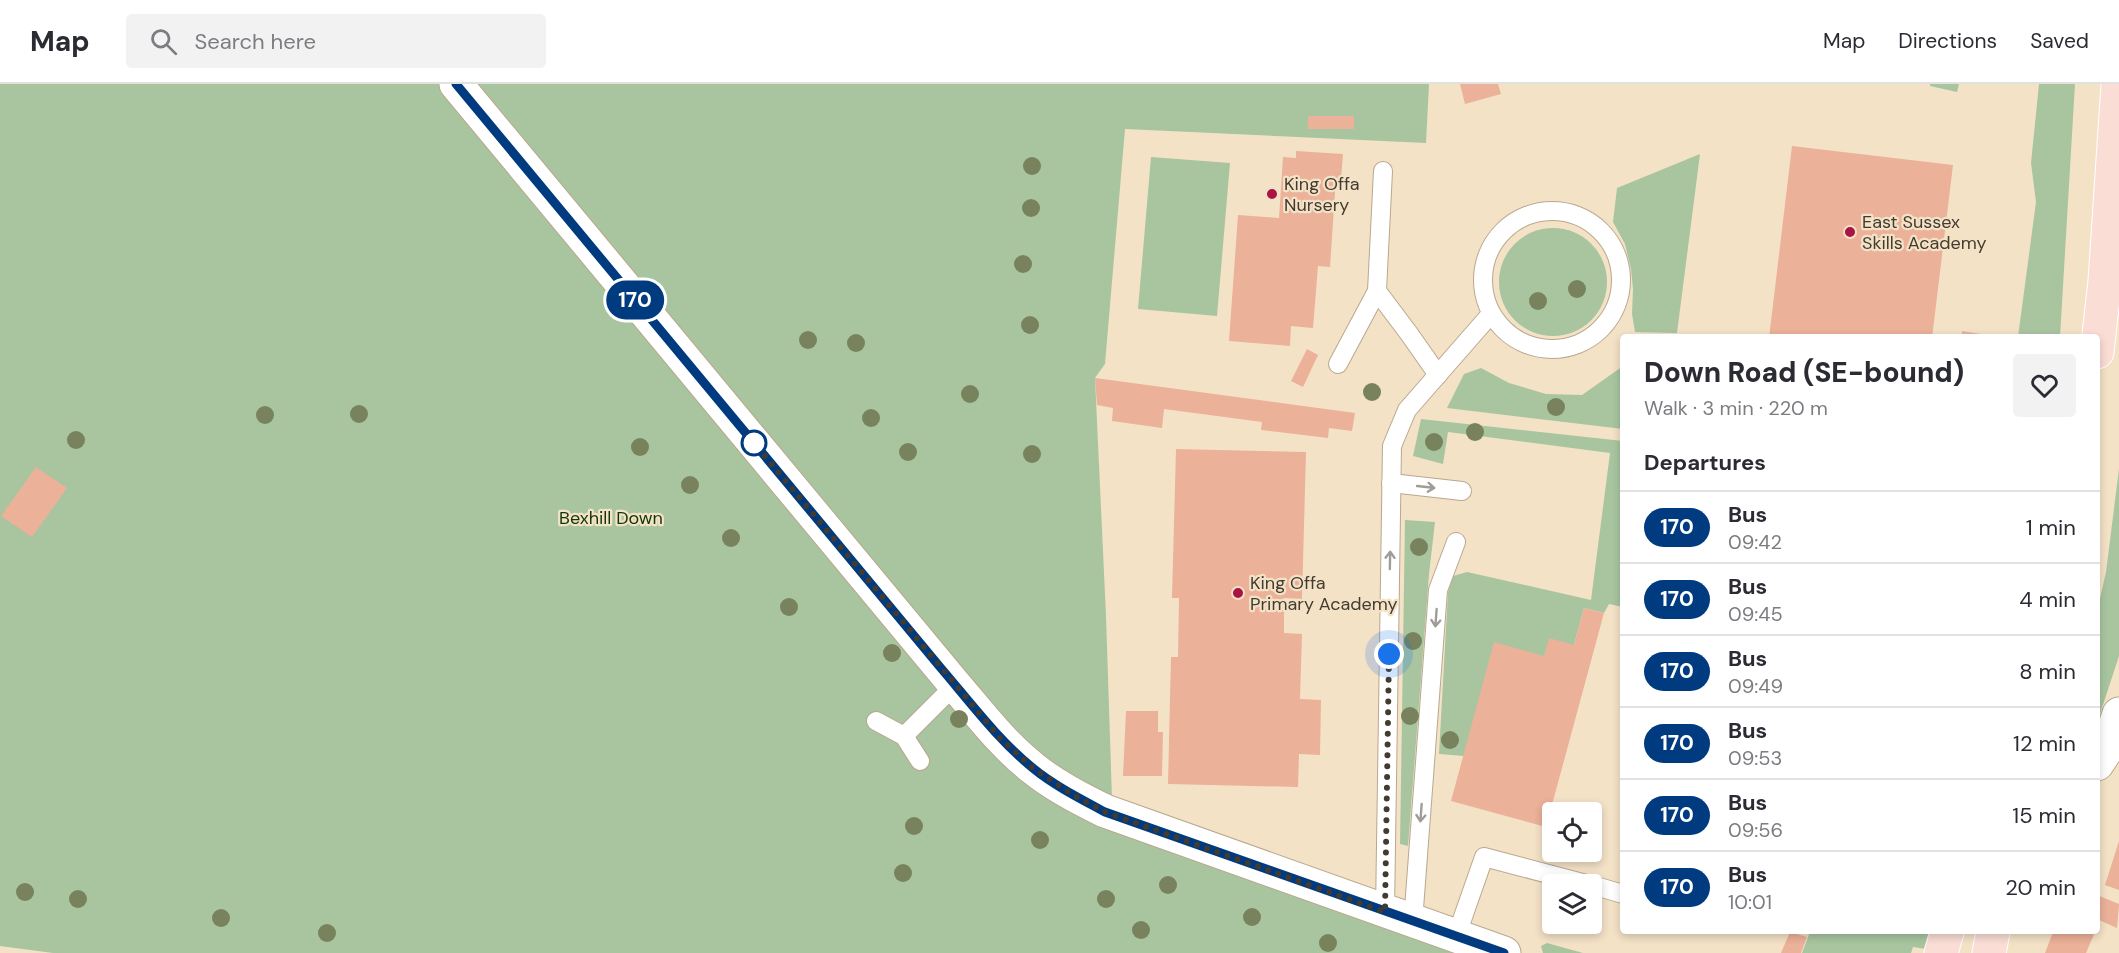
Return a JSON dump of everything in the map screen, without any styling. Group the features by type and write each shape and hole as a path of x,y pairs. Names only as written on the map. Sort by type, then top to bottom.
{"main road":[{"path":"2099,334 2105,281 2117,86"},
{"path":"1941,953 1946,934"},
{"path":"1989,953 1993,934"}],"street":[{"path":"456,84 955,685 1000,738 1034,769 1075,796 1105,812 1504,953"},
{"path":"2100,760 2107,749 2119,714"}],"lane":[{"path":"1338,364 1377,291 1383,171"},
{"path":"1555,210 1578,215 1599,228 1614,248 1621,268 1621,290 1614,310 1602,328 1584,341 1564,348 1542,349 1521,342 1503,329 1490,315 1483,289 1484,265 1493,242 1509,225 1531,213 1555,210"},
{"path":"1377,291 1438,375"},
{"path":"1399,917 1392,446 1407,410 1490,315"},
{"path":"1391,483 1462,490"},
{"path":"1399,917 1438,590 1456,542"},
{"path":"904,736 955,685"},
{"path":"876,721 904,736 920,761"},
{"path":"1456,937 1484,856 1550,874"},
{"path":"1602,888 1620,893"}],"green space":[{"name":"Bexhill Down","path":"0,84 1429,84 1426,143 1125,129 1105,364 1095,378 1113,829 1457,953 53,953 0,946"},
{"path":"1930,84 1959,84 1957,92 1930,86"},
{"path":"2039,84 2075,84 2060,334 2018,334 2036,202 2031,163"},
{"path":"1700,154 1677,333 1635,332 1632,314 1631,269 1625,244 1613,222 1617,188"},
{"path":"1151,157 1230,163 1217,316 1138,309"},
{"path":"1553,228 1574,232 1591,244 1603,261 1607,282 1603,303 1591,320 1574,332 1553,336 1532,332 1515,320 1503,303 1499,282 1503,261 1515,244 1532,232"},
{"path":"1481,368 1509,383 1546,394 1582,395 1620,368 1620,429 1447,408 1464,374"},
{"path":"1421,419 1620,441 1620,606 1609,604 1604,613 1584,608 1574,645 1544,656 1464,756 1439,754 1448,592 1453,576 1467,572 1591,600 1610,453 1448,432 1443,464 1413,456"},
{"path":"2119,469 2119,656 2100,714 2100,599 2106,572"},
{"path":"1405,520 1435,522 1408,846 1400,844"},
{"path":"1809,934 1930,934 1926,949 1913,947 1911,953 1802,953"},
{"path":"1547,943 1583,953 1543,953 1541,946"}],"building":[{"path":"1460,84 1498,84 1501,94 1465,104"},
{"path":"1308,116 1354,116 1354,129 1308,129"},
{"path":"1792,146 1953,165 1932,334 1769,334"},
{"path":"1296,151 1343,154 1341,179 1336,178 1330,267 1318,266 1313,328 1291,326 1290,346 1229,341 1238,215 1279,218 1283,157 1296,158"},
{"path":"1962,331 1981,334 1962,334"},
{"path":"1307,349 1318,355 1303,387 1291,381"},
{"path":"1095,378 1355,413 1352,431 1329,428 1328,438 1261,430 1262,422 1164,409 1162,428 1112,421 1113,408 1097,405"},
{"path":"1176,449 1306,452 1302,599 1284,598 1284,633 1302,634 1300,699 1321,700 1320,755 1299,754 1298,787 1168,784 1171,657 1178,657 1179,598 1172,598"},
{"path":"36,467 67,488 32,537 1,516"},
{"path":"1584,608 1604,613 1553,802 1542,802 1542,826 1451,801 1494,642 1544,656 1549,638 1574,645"},
{"path":"1126,711 1158,711 1158,732 1163,732 1162,776 1123,776"},
{"path":"2119,841 2119,890 2105,885"},
{"path":"2100,896 2119,904 2117,928 2100,920"},
{"path":"1789,934 1807,937 1801,953 1781,953"},
{"path":"2052,934 2094,934 2086,953 2045,953"}],"bus line":[{"name":"170","path":"456,84 940,667 1000,738 1034,769 1075,796 1105,812 1504,953"}],"place":[{"name":"King Offa Nursery","path":"1272,194"},
{"name":"East Sussex Skills Academy","path":"1850,232"},
{"name":"King Offa Primary Academy","path":"1238,593"}],"route":[{"path":"754,443 749,437 1000,738 1034,769 1075,796 1105,812 1385,912 1389,654"}]}
